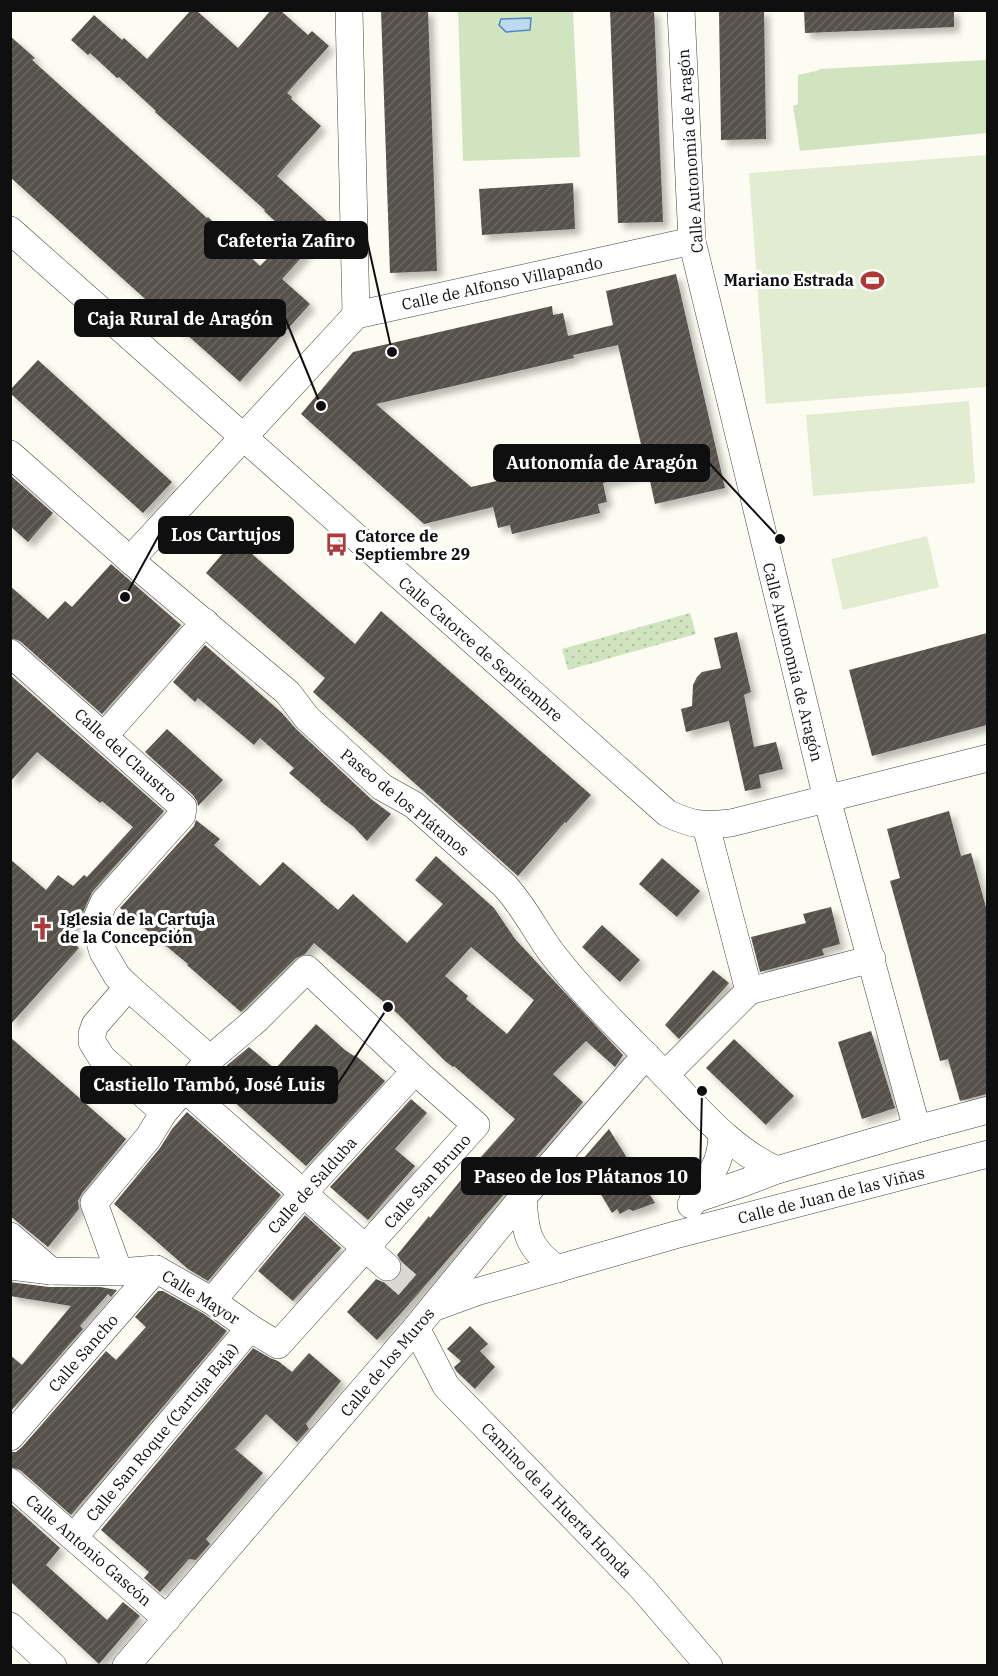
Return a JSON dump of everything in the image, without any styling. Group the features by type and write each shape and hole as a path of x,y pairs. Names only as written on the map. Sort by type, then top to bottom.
{"street":[{"path":"130,560 356,315 349,10"},
{"name":"Calle Autonomía de Aragón","path":"681,10 692,241 827,799 918,1129"},
{"name":"Calle Catorce de Septiembre","path":"10,230 667,813 687,823 706,826 731,823 987,758"},
{"name":"Calle de Alfonso Villapando","path":"356,315 692,241"},
{"name":"Paseo de los Plátanos","path":"10,454 130,560 288,693 307,718 382,786 414,805 504,885 519,902 545,943 570,975 665,1075 722,1134 754,1158 777,1170"},
{"path":"104,736 205,622"},
{"name":"Calle del Claustro","path":"10,652 183,807 182,815 105,902 96,920 96,929 103,952 117,976 128,987"},
{"path":"706,826 749,991"},
{"path":"665,1075 749,991 872,959"},
{"name":"Calle San Bruno","path":"210,1059 256,1020 307,969 476,1125 278,1345"},
{"path":"120,1272 94,1203 148,1138 184,1088 210,1059 128,987 95,1025 92,1042 102,1058 164,1113"},
{"name":"Calle de los Muros","path":"126,1665 167,1619 423,1310 646,1055"},
{"name":"Calle de Salduba","path":"212,1301 303,1193 415,1071"},
{"path":"184,1088 387,1267"},
{"name":"Calle de Juan de las Viñas","path":"693,1200 777,1170 987,1110"},
{"path":"675,1235 693,1200 716,1166 722,1150 722,1134"},
{"name":"Calle de Juan de las Viñas","path":"423,1310 476,1292 675,1235 987,1154"},
{"path":"523,1197 527,1234 544,1260 558,1269"},
{"path":"10,1236 51,1271"},
{"name":"Calle Mayor","path":"10,1266 51,1271 120,1272 156,1269 212,1301 278,1345"},
{"name":"Calle Sancho","path":"10,1437 156,1269"},
{"name":"Camino de la Huerta Honda","path":"423,1310 446,1386 643,1589 709,1665"},
{"name":"Calle San Roque (Cartuja Baja)","path":"74,1537 250,1328"},
{"name":"Calle Antonio Gascón","path":"10,1482 167,1619"},
{"path":"10,1626 53,1665"}],"green space":[{"path":"458,11 573,11 580,157 463,161"},
{"path":"987,60 987,133 800,151 793,106 798,104 798,75 820,69"},
{"name":"Mariano Estrada","path":"987,155 987,387 766,404 749,173"},
{"path":"969,401 975,483 813,496 806,415"},
{"path":"927,536 939,587 843,610 831,559"},
{"path":"690,613 696,634 568,670 562,649"}],"water":[{"path":"531,18 530,30 506,32 499,25 501,19"}],"building":[{"path":"191,10 196,10 238,48 271,10 280,10 308,35 312,31 329,46 287,93 321,126 277,176 331,225 282,279 310,304 240,382 10,177 10,36 35,58 32,60 260,266 290,235 119,77 117,78 90,53 88,55 71,40 94,15 147,59"},
{"path":"381,10 428,10 437,271 390,273"},
{"path":"610,10 654,10 663,222 618,223"},
{"path":"719,10 764,10 766,139 721,140"},
{"path":"804,10 954,10 954,27 805,33"},
{"path":"573,183 575,229 482,235 479,189"},
{"path":"676,274 725,488 655,504 648,472 603,483 607,502 598,504 600,513 512,534 510,525 498,528 493,507 424,524 301,414 353,352 552,306 553,315 563,313 568,336 613,325 606,291","holes":["618,345 643,453 598,464 597,458 471,487 376,404 574,358 573,355"]},
{"path":"38,360 172,482 143,513 10,393 10,390"},
{"path":"10,475 53,513 28,542 10,526"},
{"path":"235,539 355,644 381,611 591,795 518,876 313,692 325,678 206,573"},
{"path":"111,564 181,625 102,714 20,641 10,638 10,586 48,619 65,601 72,607"},
{"path":"737,632 751,692 744,695 754,747 776,742 783,769 759,775 761,788 745,791 729,721 686,732 681,709 692,706 693,685 697,677 702,672 721,668 714,638"},
{"path":"987,633 987,725 872,756 849,670"},
{"path":"205,645 282,713 371,799 391,814 367,841 354,827 289,773 294,768 260,738 254,745 198,698 195,702 173,682"},
{"path":"10,675 164,811 92,892 80,919 66,936 79,948 10,1025 10,859 46,890 58,875 73,886 84,875 87,877 133,827 37,752 10,782"},
{"path":"167,729 223,780 198,806 193,795 145,752"},
{"path":"949,811 961,856 971,853 987,911 987,1094 960,1101 948,1059 940,1061 890,881 900,878 887,829"},
{"path":"196,820 220,839 214,845 260,886 283,862 338,910 353,894 407,943 443,904 415,880 436,856 494,908 515,939 623,1055 615,1067 586,1041 553,1074 583,1102 377,1340 347,1312 376,1279 391,1282 399,1277 402,1263 397,1255 515,1119 454,1066 445,1061 398,1014 314,943 305,954 296,958 241,1012 188,964 120,908 194,826","holes":["471,947 534,1000 507,1034 466,999 468,996 445,976"]},
{"path":"662,858 700,891 677,917 639,884"},
{"path":"831,907 840,944 822,949 824,955 760,972 751,937 806,923 803,914"},
{"path":"602,925 640,960 620,982 582,947"},
{"path":"713,970 729,983 679,1039 665,1025"},
{"path":"316,1024 385,1081 306,1166 212,1082 225,1067 249,1047 275,1069"},
{"path":"871,1031 895,1108 862,1119 838,1042"},
{"path":"10,1037 126,1139 82,1193 78,1201 79,1209 48,1247 10,1216"},
{"path":"734,1039 794,1096 766,1125 706,1068"},
{"path":"411,1099 427,1113 395,1149 415,1166 368,1220 330,1187"},
{"path":"187,1112 281,1195 208,1281 188,1269 114,1204"},
{"path":"609,1129 655,1203 633,1211 629,1209 620,1214 617,1209 612,1213 581,1161"},
{"path":"305,1215 341,1248 293,1301 258,1271"},
{"path":"10,1282 49,1287 100,1287 117,1290 111,1297 108,1294 80,1326 83,1329 10,1412 10,1355 22,1365 71,1306 10,1296"},
{"path":"158,1291 163,1291 204,1314 227,1331 71,1515 20,1470 10,1467 10,1452 16,1452 22,1447 106,1351 116,1360 146,1327 135,1317"},
{"path":"470,1326 488,1344 480,1351 495,1367 475,1389 456,1371 454,1367 461,1361 447,1349"},
{"path":"253,1348 278,1361 292,1372 309,1353 341,1381 306,1424 309,1429 297,1442 266,1414 235,1449 263,1473 206,1539 210,1544 196,1560 189,1559 160,1592 144,1578 149,1572 101,1530"},
{"path":"10,1503 60,1548 46,1565 107,1620 123,1602 140,1616 99,1664 10,1581"}],"tunnel":[{"path":"387,1267 418,1294"}],"place":[{"name":"Mariano Estrada","path":"872,280"},
{"name":"Cafeteria Zafiro","path":"392,352"},
{"name":"Caja Rural de Aragón","path":"321,406"},
{"name":"Autonomía de Aragón","path":"780,539"},
{"name":"Catorce de Septiembre 29","path":"337,545"},
{"name":"Los Cartujos","path":"125,597"},
{"name":"Iglesia de la Cartuja de la Concepción","path":"42,928"},
{"name":"Castiello Tambó, José Luis","path":"388,1007"},
{"name":"Paseo de los Plátanos 10","path":"702,1091"}]}
